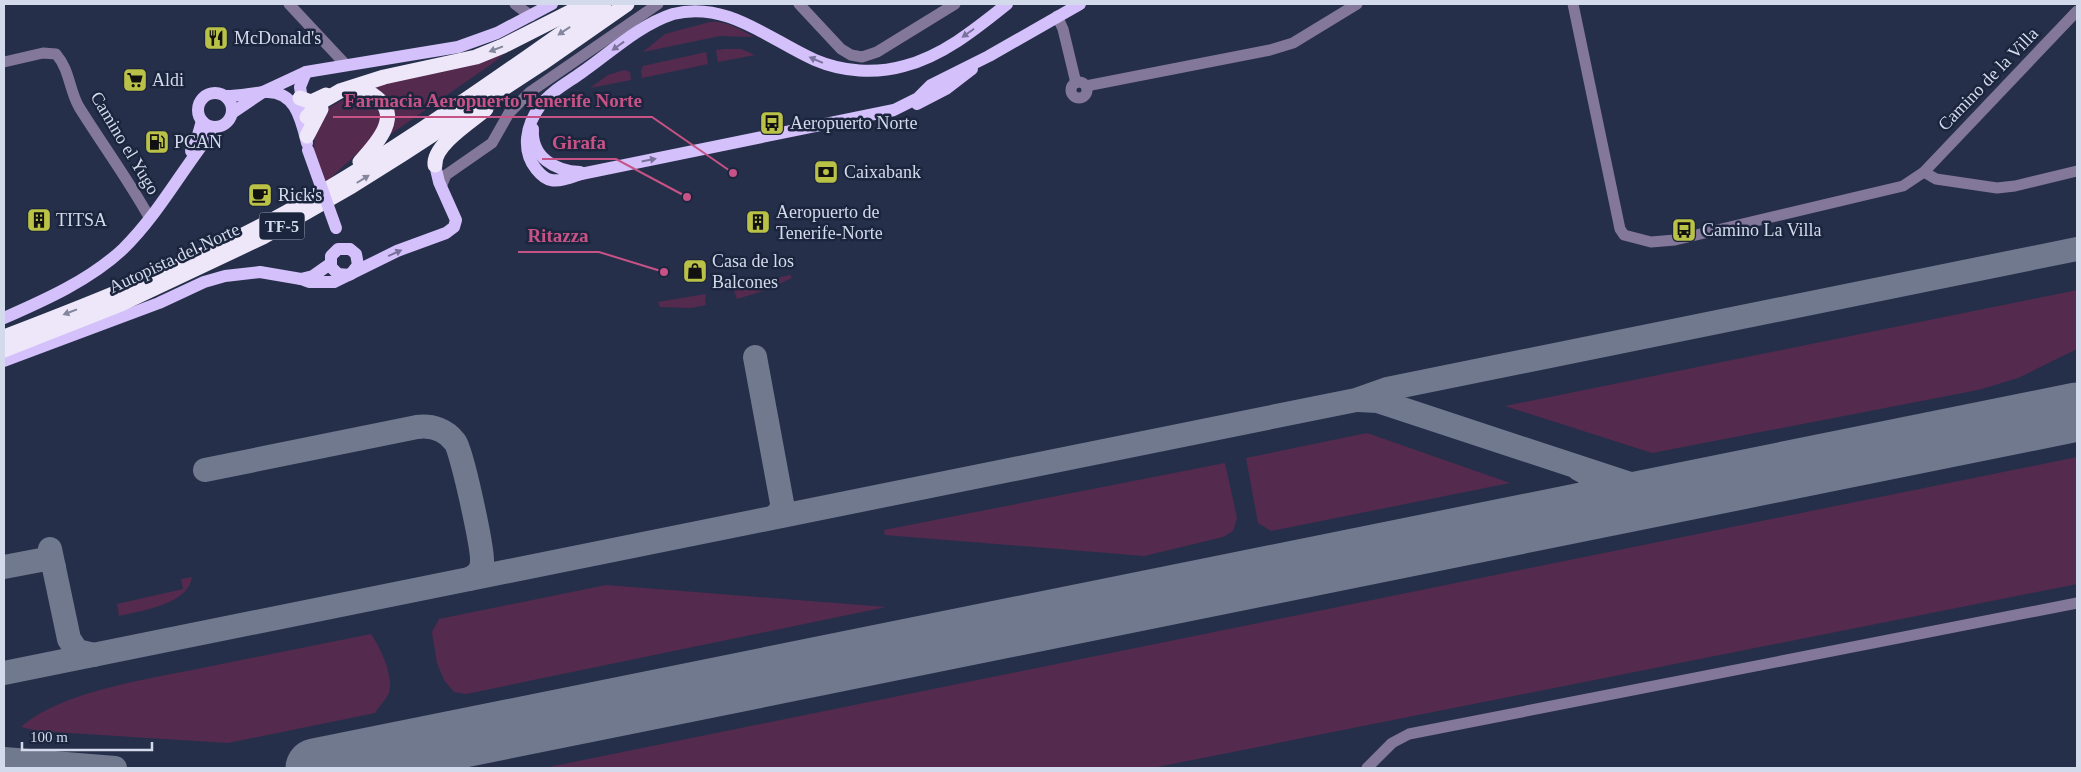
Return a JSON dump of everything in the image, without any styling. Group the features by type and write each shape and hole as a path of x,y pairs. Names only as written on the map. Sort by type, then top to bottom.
{"highway":[{"path":"306,135 321,102 340,91 384,77 476,57 503,46 586,4"},
{"name":"Autopista del Norte","path":"4,337 163,274 289,211 410,136 604,4"},
{"name":"Autopista del Norte","path":"4,350 122,304 263,237 360,181 541,64 628,4"},
{"path":"434,165 435,157 441,147 523,81 541,64"},
{"path":"300,98 311,102 352,82 374,76 384,77"},
{"path":"306,135 320,109 346,93 358,90 364,91 371,93 381,100 386,110 387,123 381,138 349,174"}],"main road":[{"path":"232,113 262,92 306,72 458,47 497,33 552,4"},
{"path":"1008,4 962,37 928,57 904,66 871,71 847,69 817,60 750,24 729,15 707,9 681,11 658,20 636,33 553,93 534,117 533,133 536,147 543,158 560,169 586,173 900,108 918,98 931,85 989,56 1080,4"},
{"path":"866,116 891,115 918,104 946,89 989,56"},
{"path":"306,72 300,87 306,135"},
{"path":"284,81 300,98"},
{"path":"182,171 196,142 202,121 198,110 202,99 210,93 226,96 278,92 286,96 295,105 341,248"},
{"path":"202,121 211,127 228,122 232,113 232,104 226,96"},
{"path":"4,318 81,280 102,266 123,248 149,217 216,127"},
{"path":"4,361 158,303 204,282 225,276 260,272 309,282 328,283 452,229 456,220 441,187 434,165"},
{"path":"301,279 313,276 330,264 333,253 341,248 350,249 357,257 357,268 350,274 338,274 330,264"}],"street":[{"path":"289,4 346,65"},
{"path":"503,4 509,4"},
{"path":"515,4 531,16"},
{"path":"441,187 446,175 492,143 509,113 530,92 658,4"},
{"path":"799,4 840,48 851,55 862,57 877,52 955,4"},
{"path":"1057,16 1063,28 1081,85 1270,50 1294,43 1357,4"},
{"name":"Camino de la Villa","path":"1573,4 1613,203 1620,229 1624,235 1651,242 1674,240 1903,186 1924,172 2077,11"},
{"path":"328,47 328,67"},
{"name":"Camino el Yugo","path":"4,62 43,53 56,54 64,64 78,104 130,183 149,217"},
{"path":"434,165 444,168 457,166"},
{"path":"1924,172 1936,179 1997,188 2015,186 2077,171"},
{"path":"1367,768 1392,744 1409,734 2077,603"}],"shaded area":[{"path":"710,22 728,24 754,37 720,36 643,52 665,34"},
{"path":"510,49 493,63 388,136 394,118 369,87"},
{"path":"741,49 755,55 718,62 716,50"},
{"path":"706,52 708,64 642,78 641,71 643,66"},
{"path":"624,70 630,72 631,80 590,88 608,75"},
{"path":"351,96 365,99 378,108 380,120 373,139 325,183 314,152 315,134 328,108"},
{"path":"790,275 792,278 763,291 737,299 733,288"},
{"path":"2077,290 2077,349 2018,378 1978,390 1652,453 1505,406"},
{"path":"706,294 706,305 691,308 660,307 658,302"},
{"path":"1367,433 1510,483 1271,531 1258,523 1246,458"},
{"path":"2077,457 2077,584 1152,768 544,768"},
{"path":"1225,463 1237,518 1233,531 1223,537 1144,556 885,535 884,530"},
{"path":"192,577 189,586 173,600 151,609 119,616 117,604 183,589 181,579"},
{"path":"606,585 886,607 466,694 454,692 444,680 437,663 432,632 439,619"},
{"path":"371,634 385,662 390,678 389,693 375,713 228,743 38,731 21,727 59,704 83,695 135,681"}],"taxiway":[{"path":"4,673 1356,400 1387,389 2077,249"},
{"path":"755,357 782,503 782,508 775,517"},
{"path":"1358,400 1378,401 1636,486 1676,488 1717,485"},
{"path":"2069,414 2077,409"},
{"path":"205,470 417,427 438,429 447,434 455,442 458,449 476,521 482,565 478,572 469,579"},
{"path":"1574,514 1582,510 1593,499 1595,492 1592,480 1579,469"},
{"path":"50,549 69,639 77,651 94,655"},
{"path":"4,567 46,559 54,567"},
{"path":"4,759 115,768"}],"runway":[{"path":"315,768 2077,412"}],"place":[{"name":"McDonald's","path":"216,38"},
{"name":"Aldi","path":"135,80"},
{"name":"Aeropuerto Norte","path":"772,123"},
{"name":"PCAN","path":"157,142"},
{"name":"Caixabank","path":"826,172"},
{"name":"Farmacia Aeropuerto Tenerife Norte","path":"733,173"},
{"name":"Rick's","path":"260,195"},
{"name":"Girafa","path":"687,197"},
{"name":"TITSA","path":"39,220"},
{"name":"Aeropuerto de Tenerife-Norte","path":"758,222"},
{"name":"Camino La Villa","path":"1684,230"},
{"name":"Casa de los Balcones","path":"695,271"},
{"name":"Ritazza","path":"664,272"}]}
